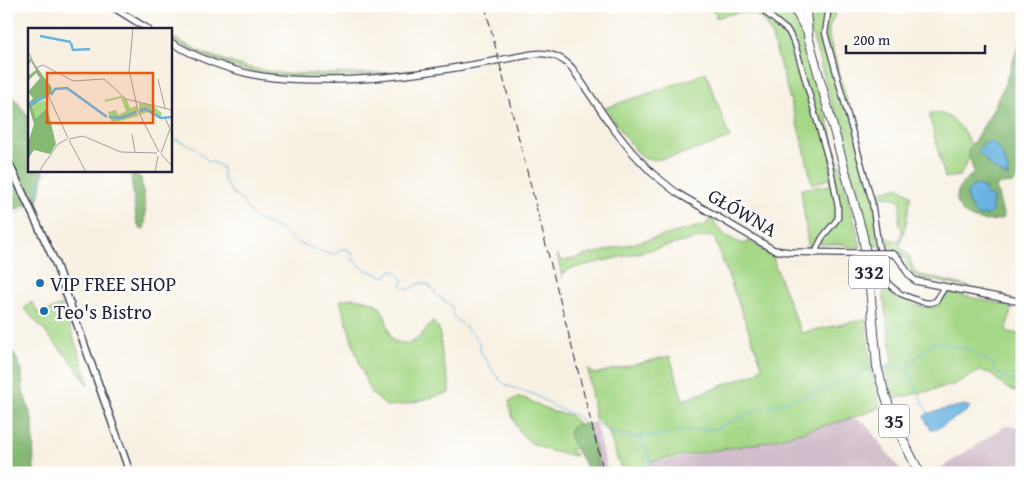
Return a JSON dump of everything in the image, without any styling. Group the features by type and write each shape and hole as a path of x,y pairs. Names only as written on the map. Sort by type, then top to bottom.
{"main road":[{"name":"332","path":"790,8 801,10 807,6"},
{"name":"332","path":"807,6 808,36"},
{"name":"332","path":"790,8 797,13 808,36 864,236 877,366"},
{"path":"6,157 55,262 130,473"},
{"name":"35","path":"877,366 894,421 920,473"}],"street":[{"path":"111,6 146,28"},
{"path":"762,6 766,13 788,31 795,44 831,170 838,206 838,218 824,232 818,242 816,253"},
{"path":"832,6 828,13 825,33 872,202 887,280 901,294 922,302 936,301 945,287"},
{"name":"GŁÓWNA","path":"171,42 200,57 225,66 286,80 394,77 543,52 560,57 572,68 612,127 652,173 677,193 768,247 782,252 896,254 910,278 919,282 1022,302"}],"shaded area":[{"path":"852,418 864,422 903,473 639,473 647,470 652,461 668,460 765,442"},
{"path":"595,422 608,473 601,473 588,424"},
{"path":"1005,426 1022,426 1022,473 934,473"}],"green space":[{"path":"715,6 784,6 795,13 802,26 810,54 861,247 848,247 844,244 821,244 816,241 812,247 804,248 808,246 801,189 831,185 829,179 812,184 804,148 772,37 767,27 756,15 749,13 734,13 716,18 716,13 712,12"},
{"path":"812,6 839,6 829,27 829,37 873,191 898,187 911,195 900,246 910,257 914,272 970,288 917,277 910,270 901,254 890,250 891,243 883,246 869,246 850,168 809,24 809,11","holes":["874,196 891,197 901,201 899,222 902,230 899,241 886,238 880,227"]},
{"path":"1022,36 1022,133 1019,174 1014,183 1000,184 996,187 1004,218 991,221 979,220 961,210 957,202 958,193 963,183 974,173 968,151 989,117 1004,86"},
{"path":"171,37 203,53 245,67 285,74 385,73 423,69 490,56 491,59 428,69 387,74 314,77 284,76 244,70 197,52 171,39"},
{"path":"706,72 730,138 673,157 651,160 644,158 635,149 605,108 693,78"},
{"path":"6,88 28,116 28,171 44,171 39,199 6,214"},
{"path":"930,113 938,113 951,118 965,133 972,146 968,151 970,156 960,176 945,178"},
{"path":"135,174 141,178 145,210 144,229 140,229 136,219 131,176"},
{"path":"708,220 714,221 719,229 730,238 744,244 749,241 773,256 801,333 866,319 869,353 880,408 852,418 765,442 652,461 643,471 622,473 607,428 595,419 588,369 594,374 670,356 683,400 756,373 762,366 713,235 570,269 563,273 562,278 557,254 564,261 701,226 707,224"},
{"path":"886,287 912,303 927,308 934,307 940,303 945,292 1012,306 1006,331 1022,335 1022,394 1005,387 990,373 980,371 953,385 894,399 884,368 891,367 892,355 883,295"},
{"path":"353,298 373,302 379,306 385,316 392,340 406,343 416,340 432,321 439,328 443,362 449,382 449,393 403,405 386,406 370,392 356,354 340,300"},
{"path":"32,302 39,314 62,305 87,376 88,386 76,367 24,308"},
{"path":"6,338 22,370 23,391 33,423 34,473 6,473"},
{"path":"516,398 524,398 554,412 570,415 577,422 585,446 569,450 576,454 575,456 550,451 530,442 517,426 512,415 509,401"},
{"path":"576,424 588,424 601,473 589,473 572,442 569,432"}],"water":[{"path":"993,142 1004,158 1008,177 994,169 978,152 984,143"},
{"path":"979,185 986,190 985,193 993,198 992,212 988,215 977,216 968,202 967,193 972,186"},
{"path":"964,405 970,407 967,411 935,430 931,430 924,417 929,413"}],"waterway":[{"path":"171,137 194,147 208,161 222,167 224,180 231,191 242,201 255,218 283,231 298,243 329,254 336,254 340,249 347,249 352,253 353,260 366,270 386,277 390,271 395,270 404,280 401,284 406,289 421,283 429,285 438,296 452,307 453,316 474,335 480,344 480,350 495,374 505,385 533,394 584,422"},
{"path":"36,204 38,199 37,188 41,176 50,171"},
{"path":"6,220 26,209"},
{"path":"884,366 905,368 931,343 936,342 973,350 978,356 993,364 994,371 1011,380 1022,381"},
{"path":"884,368 895,367"},
{"path":"596,423 608,432 635,438 670,434 685,430 715,429 752,412 827,389 870,368"},
{"path":"905,368 928,413"},
{"path":"641,436 656,473"}],"railway":[{"path":"485,6 604,473"}],"place":[{"name":"VIP FREE SHOP","path":"40,283"},
{"name":"Teo's Bistro","path":"44,311"}]}
